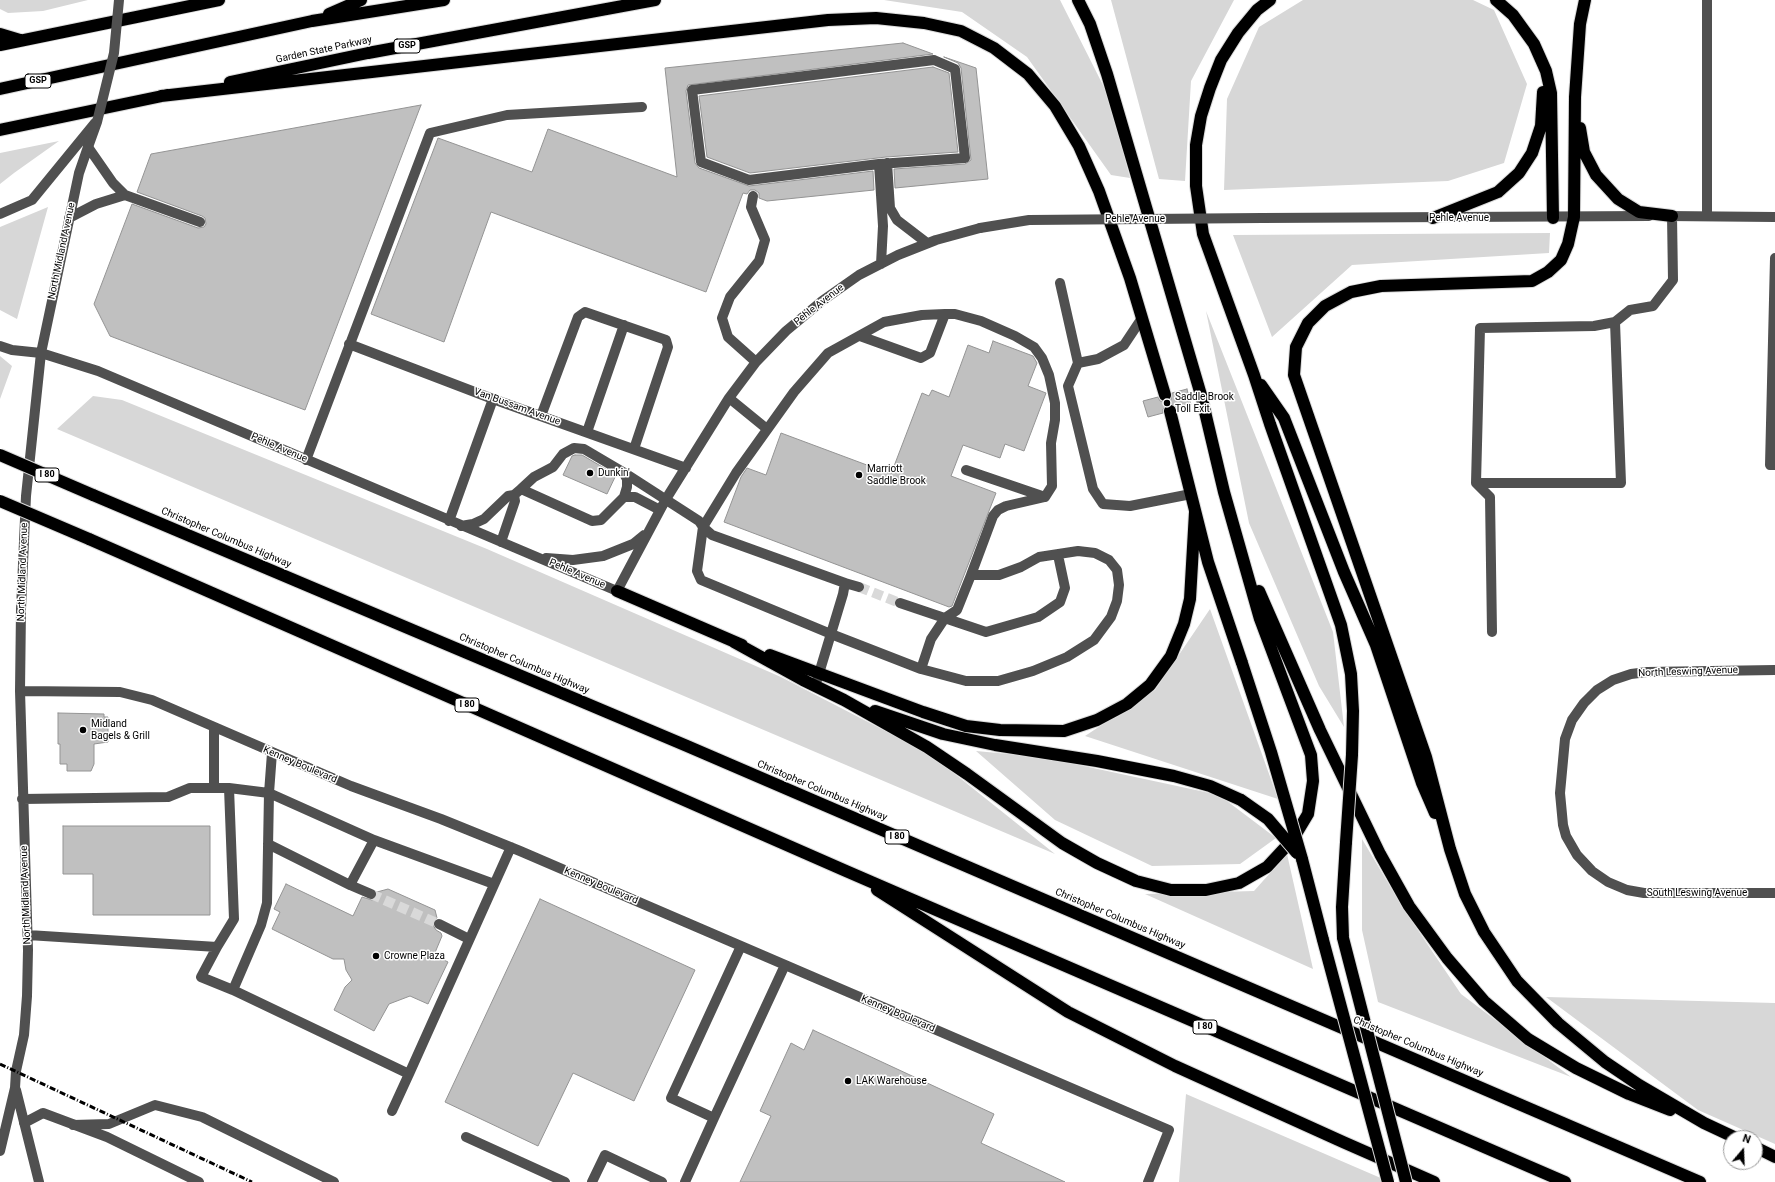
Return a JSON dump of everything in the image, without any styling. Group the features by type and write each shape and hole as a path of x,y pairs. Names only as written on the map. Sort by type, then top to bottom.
{"highway":[{"path":"0,45 219,0"},
{"path":"312,21 361,0"},
{"name":"GSP","path":"0,89 312,21 444,0"},
{"name":"Garden State Parkway","path":"0,130 368,53 655,0"},
{"path":"734,642 844,700 927,747 1062,843 1097,863 1136,881 1171,890 1206,890 1239,883 1267,867 1293,839 1308,814 1313,781 1311,755 1260,619 1224,492 1202,395 1107,74 1090,24 1078,0"},
{"path":"1270,0 1257,10 1238,33 1221,60 1201,116 1196,145 1196,186 1203,234 1341,625 1351,674 1353,712 1352,755 1342,907 1343,938 1406,1182"},
{"path":"1257,10 1274,0"},
{"path":"1496,0 1513,16 1534,44 1546,71 1551,93 1553,218"},
{"path":"1585,0 1580,24 1575,97 1574,217 1568,244 1561,260 1548,272 1532,281 1381,286 1351,292 1325,306 1308,323 1296,347 1294,375 1426,757 1450,849 1465,894 1484,932 1517,981 1558,1023 1605,1062 1639,1085 1704,1123"},
{"path":"161,96 828,20 876,18 924,23 961,31 994,48 1028,74 1055,106 1079,146 1099,192 1130,278 1165,395"},
{"path":"0,34 21,40"},
{"path":"1433,218 1498,192 1519,173 1532,153 1542,126 1544,100 1534,44"},
{"path":"1575,97 1584,152 1596,175 1618,199 1639,212 1672,216"},
{"path":"1254,375 1284,418 1344,572 1376,645 1422,783 1450,849"},
{"path":"1170,411 1208,562 1242,663 1302,859 1388,1182"},
{"name":"Christopher Columbus Highway","path":"0,455 687,746 1700,1182"},
{"name":"I 80","path":"0,501 1565,1182"},
{"path":"617,591 734,642 923,712 966,726 1007,731 1064,732 1097,720 1127,704 1150,685 1170,656 1184,624 1190,599 1195,512"},
{"path":"1240,550 1320,730 1380,854 1409,906 1447,958 1484,1001 1528,1039 1576,1068 1629,1094 1723,1132"},
{"path":"844,700 943,734 995,745 1097,761 1174,776 1210,786 1241,800 1268,819 1302,859"},
{"path":"846,870 1068,1012 1175,1066 1434,1182"},
{"path":"1763,1151 1775,1157"}],"street":[{"name":"North Midland Avenue","path":"0,1151 15,1088 16,1071 24,1035 27,996 28,935 22,799 20,691 21,609 26,511 41,353 79,173 97,122 114,53 119,0"},
{"path":"1707,0 1707,216"},
{"path":"934,60 956,69 965,158 883,163 750,180 701,162 692,90 934,60"},
{"path":"306,460 430,133 507,115 642,107"},
{"path":"0,214 32,200 97,122"},
{"path":"88,147 113,183 125,195 200,222"},
{"path":"883,163 890,208 897,220 927,243"},
{"path":"881,264 883,163"},
{"path":"69,218 96,204 125,195"},
{"path":"753,196 750,207 765,240 759,261 730,297 722,318 728,337 756,362"},
{"path":"1492,632 1490,497 1476,484 1480,328 1594,326 1616,322 1630,310 1654,306 1673,280 1672,216"},
{"name":"Pehle Avenue","path":"0,346 12,350 41,353 98,371 617,591 647,532 666,499 730,398 756,362 786,331 822,300 859,275 898,255 927,243 980,228 1028,220 1553,218 1672,216 1775,217"},
{"path":"1773,465 1775,258"},
{"path":"1060,283 1078,363 1068,386 1092,489 1103,504 1130,506 1191,494"},
{"path":"541,416 578,317 585,312 624,325 666,340 668,347 634,449"},
{"path":"860,336 921,358 930,353 945,314"},
{"path":"921,669 931,639 945,618 956,610 993,516 998,510 1006,506 1045,497 1052,486 1051,443 1055,420 1055,403 1049,375 1042,358 1034,347 1016,336 981,321 955,314 922,315 884,322 828,353 794,392 736,473 703,527 697,571 702,580 831,634 921,669 966,681 998,681 1034,671 1067,657 1094,640 1111,617 1117,601 1119,585 1117,570 1109,560 1095,553 1078,551 1039,557 1021,567 999,574 971,575"},
{"path":"1078,363 1098,359 1124,345 1142,318"},
{"path":"1476,484 1621,483 1616,322"},
{"path":"587,432 624,325"},
{"name":"Van Bussam Avenue","path":"350,344 493,399 686,468"},
{"path":"730,398 767,429"},
{"path":"449,521 493,399"},
{"path":"461,526 473,524 484,519 508,496 518,492 534,477 553,467 563,454 574,448 584,449 623,472 699,521 712,535 859,587"},
{"path":"966,470 1045,497"},
{"path":"518,492 592,521 601,520 624,498 627,487 623,472"},
{"path":"501,542 518,492"},
{"path":"624,498 635,497 660,510"},
{"path":"537,557 573,560 603,556 633,544 647,532"},
{"path":"900,603 986,632 1038,617 1060,602 1065,588 1058,555"},
{"path":"815,686 845,583"},
{"name":"North Leswing Avenue","path":"1560,793 1565,739 1572,720 1584,703 1597,690 1614,680 1631,674 1647,672 1775,670"},
{"name":"Kenney Boulevard","path":"20,691 120,692 152,700 351,786 441,819 511,847 1169,1130 1148,1182"},
{"path":"214,728 214,788"},
{"path":"233,990 262,925 267,903 269,793 272,753"},
{"path":"22,799 168,798 190,788 229,788 269,793 374,840 494,884"},
{"path":"229,788 234,919 216,947 201,977 233,990 409,1074"},
{"name":"South Leswing Avenue","path":"1560,793 1563,825 1566,836 1577,855 1592,871 1608,882 1626,890 1644,894 1775,893"},
{"path":"350,885 374,840"},
{"path":"268,844 371,894"},
{"path":"392,1111 511,847"},
{"path":"439,924 469,939"},
{"path":"28,935 216,947"},
{"path":"714,1118 671,1098 741,946"},
{"path":"685,1182 785,965"},
{"path":"15,1088 39,1182"},
{"path":"73,1125 109,1124 155,1105 202,1117 334,1182"},
{"path":"24,1123 42,1113 107,1137 199,1182"},
{"path":"466,1137 565,1182"},
{"path":"592,1182 605,1155 662,1182"}],"shaded area":[{"path":"0,0 88,0 43,11 8,13 0,9"},
{"path":"884,0 1060,0 1108,95 1130,178 1111,175 1027,57 962,12"},
{"path":"1111,0 1234,0 1191,81 1185,181 1159,179"},
{"path":"1303,0 1473,0 1494,10 1527,84 1504,163 1448,181 1224,190 1227,99 1259,27"},
{"path":"59,141 14,173 0,184 0,153"},
{"path":"48,207 17,319 0,310 0,227"},
{"path":"1550,233 1549,253 1352,265 1272,337 1233,235"},
{"path":"1206,311 1333,632 1344,727 1319,686 1249,523"},
{"path":"0,356 12,366 0,399"},
{"path":"93,396 122,400 487,549 781,677 930,754 1055,854 57,429"},
{"path":"1210,609 1278,799 1085,736 1155,690"},
{"path":"976,751 1042,757 1219,795 1276,838 1240,864 1152,866 1055,820"},
{"path":"1362,839 1403,908 1461,994 1571,1077 1378,1002 1362,930"},
{"path":"1287,854 1313,969 1145,894 1254,891"},
{"path":"1546,997 1775,1003 1775,1144 1763,1139 1763,1130 1743,1130 1698,1110"},
{"path":"1186,1094 1390,1182 1179,1182"}],"building":[{"path":"903,43 933,54 688,85 686,91 695,163 699,168 749,186 873,171 874,190 767,201 759,198 759,193 755,190 750,190 747,194 743,193 706,292 491,212 444,342 371,314 438,138 532,172 548,129 677,177 665,68"},
{"path":"944,57 976,68 988,179 895,188 894,169 965,164 971,160 961,68 958,63"},
{"path":"933,67 949,73 958,152 886,157 750,173 707,157 699,96"},
{"path":"421,105 305,410 110,336 94,304 132,204 198,228 204,227 206,224 205,218 202,216 137,192 151,154"},
{"name":"Marriott Saddle Brook","path":"993,341 1033,356 1037,363 1028,386 1046,393 1024,451 1005,444 1000,458 963,445 951,476 996,493 952,606 949,607 724,522 741,477 747,468 766,475 781,433 891,474 922,393 929,396 932,390 949,397 968,345 989,353"},
{"name":"Saddle Brook Toll Exit","path":"1187,389 1191,405 1177,409 1172,404 1168,404 1163,409 1163,413 1148,417 1143,401 1158,397 1160,401 1167,402 1171,400 1172,393"},
{"name":"Dunkin'","path":"582,455 616,475 607,494 563,475 572,456"},
{"name":"Midland Bagels & Grill","path":"58,713 104,714 104,717 108,717 108,742 94,744 94,764 91,771 67,771 67,764 60,764 60,744 58,744"},
{"path":"63,826 210,826 210,915 93,915 93,874 63,874"},
{"name":"Crowne Plaza","path":"286,884 353,916 362,897 372,900 377,897 377,892 388,889 435,910 437,918 433,921 433,925 442,936 434,955 448,962 428,1004 410,996 389,1004 374,1031 334,1010 345,987 352,980 346,970 344,959 333,959 272,929 280,912 274,909"},
{"path":"540,899 695,970 634,1101 573,1073 538,1146 445,1102"},
{"name":"LAK Warehouse","path":"813,1030 994,1114 981,1143 1065,1182 740,1182 771,1116 760,1111 791,1043 804,1050"}],"tunnel":[{"path":"859,587 900,603"},
{"path":"371,894 439,924"}],"railway":[{"path":"0,1064 252,1182"}],"place":[{"name":"Saddle Brook Toll Exit","path":"1167,403"},
{"name":"Dunkin'","path":"590,473"},
{"name":"Marriott Saddle Brook","path":"859,475"},
{"name":"Midland Bagels & Grill","path":"83,730"},
{"name":"Crowne Plaza","path":"376,956"},
{"name":"LAK Warehouse","path":"848,1081"}]}
